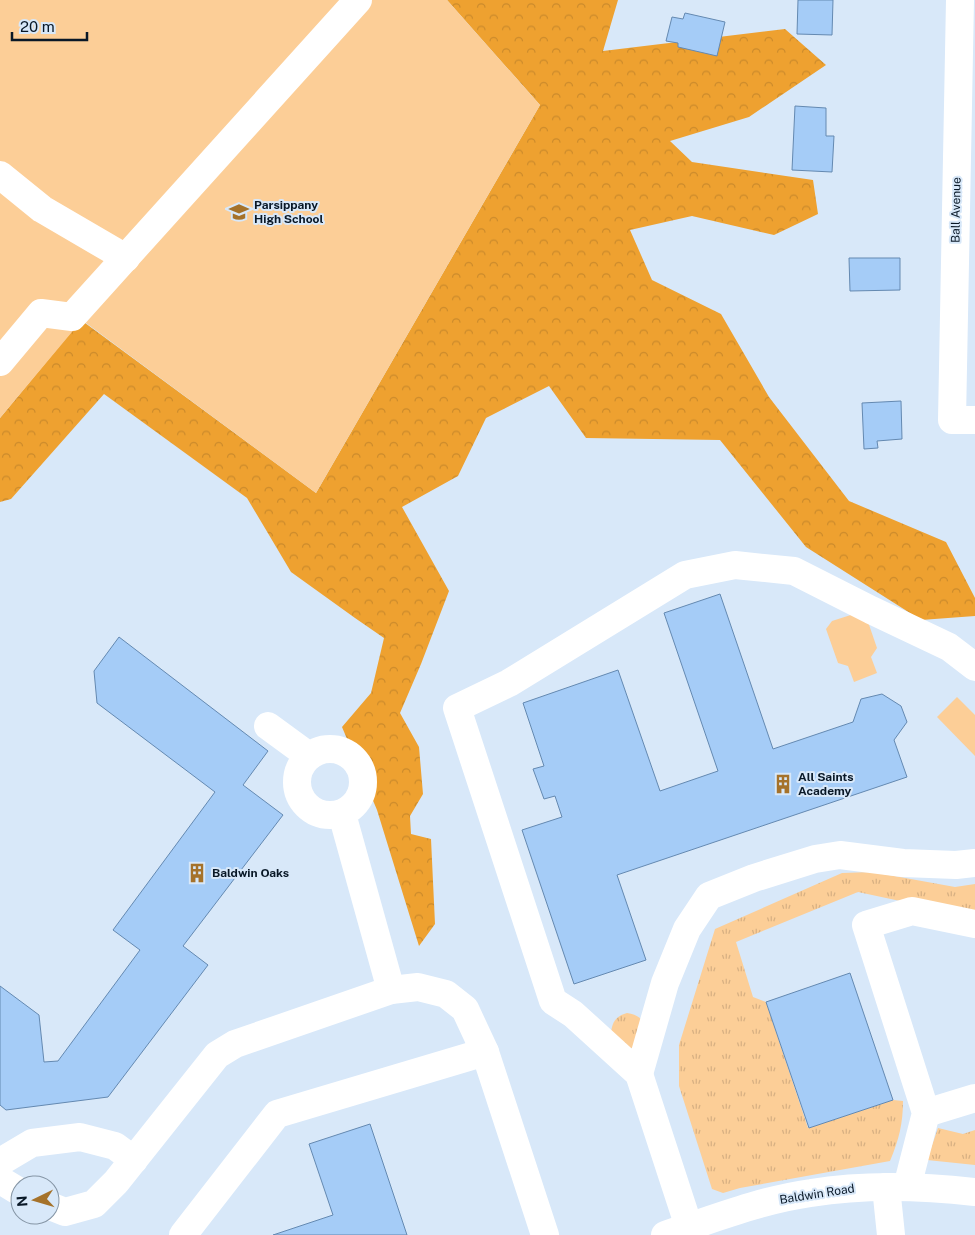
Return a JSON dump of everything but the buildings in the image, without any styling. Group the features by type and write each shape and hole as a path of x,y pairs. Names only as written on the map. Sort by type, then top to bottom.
{"street":[{"path":"0,362 41,313 72,317 358,0"},
{"name":"Ball Avenue","path":"960,0 964,420"},
{"path":"0,175 42,209 126,258"},
{"path":"639,1074 573,1014 553,1001 458,708 509,683 685,576 734,566 794,571 949,647 975,667"},
{"path":"268,726 309,756"},
{"path":"334,749 354,758 360,767 363,789 359,800 352,808 342,814 331,816 310,810 303,802 298,792 297,781 299,770 309,756 322,750 334,749"},
{"path":"342,814 391,990"},
{"path":"677,1231 639,1074 665,983 687,929 709,896 754,878 815,859 840,855 903,863 956,865 975,863"},
{"path":"890,1235 896,1187 926,1113 866,925 912,911 975,924"},
{"path":"60,1210 65,1212 94,1204 116,1182 217,1055 235,1044 391,990 418,987 446,994 465,1009 485,1052 545,1235"},
{"path":"183,1235 277,1114 485,1052"},
{"path":"926,1113 975,1098"},
{"path":"0,1162 32,1143 80,1137 116,1146 134,1160"},
{"name":"Baldwin Road","path":"677,1231 757,1204 811,1193 867,1187 931,1188 975,1192"}],"green space":[{"name":"Parsippany High School","path":"0,0 447,0 540,105 316,493 82,320 0,418"},
{"path":"447,0 618,0 603,51 785,29 826,65 749,117 670,141 692,162 813,180 818,214 774,235 692,216 630,230 652,280 721,314 769,397 849,501 946,542 975,598 975,616 921,620 806,547 720,440 586,438 549,386 486,418 458,476 402,507 449,591 400,713 419,747 423,794 410,816 411,834 431,839 435,924 419,946 377,810 342,727 371,693 384,638 291,572 247,498 104,394 11,499 0,502 0,418 81,320 316,493 540,105"},
{"path":"857,613 866,616 877,648 871,657 877,673 854,682 848,666 838,663 826,629 832,621"},
{"path":"957,697 975,715 975,756 937,717"},
{"path":"872,872 955,887 975,884 975,917 858,892 736,942 753,997 766,1002 808,1128 893,1100 903,1101 900,1131 890,1161 740,1188 723,1193 712,1189 679,1086 679,1045 715,929 842,873"},
{"path":"627,1013 636,1015 642,1020 637,1046 632,1048 626,1048 611,1033 615,1020"},
{"path":"938,1128 963,1134 975,1130 975,1165 927,1160"}],"place":[{"name":"Parsippany High School","path":"239,212"},
{"name":"All Saints Academy","path":"783,784"},
{"name":"Baldwin Oaks","path":"197,873"}]}
